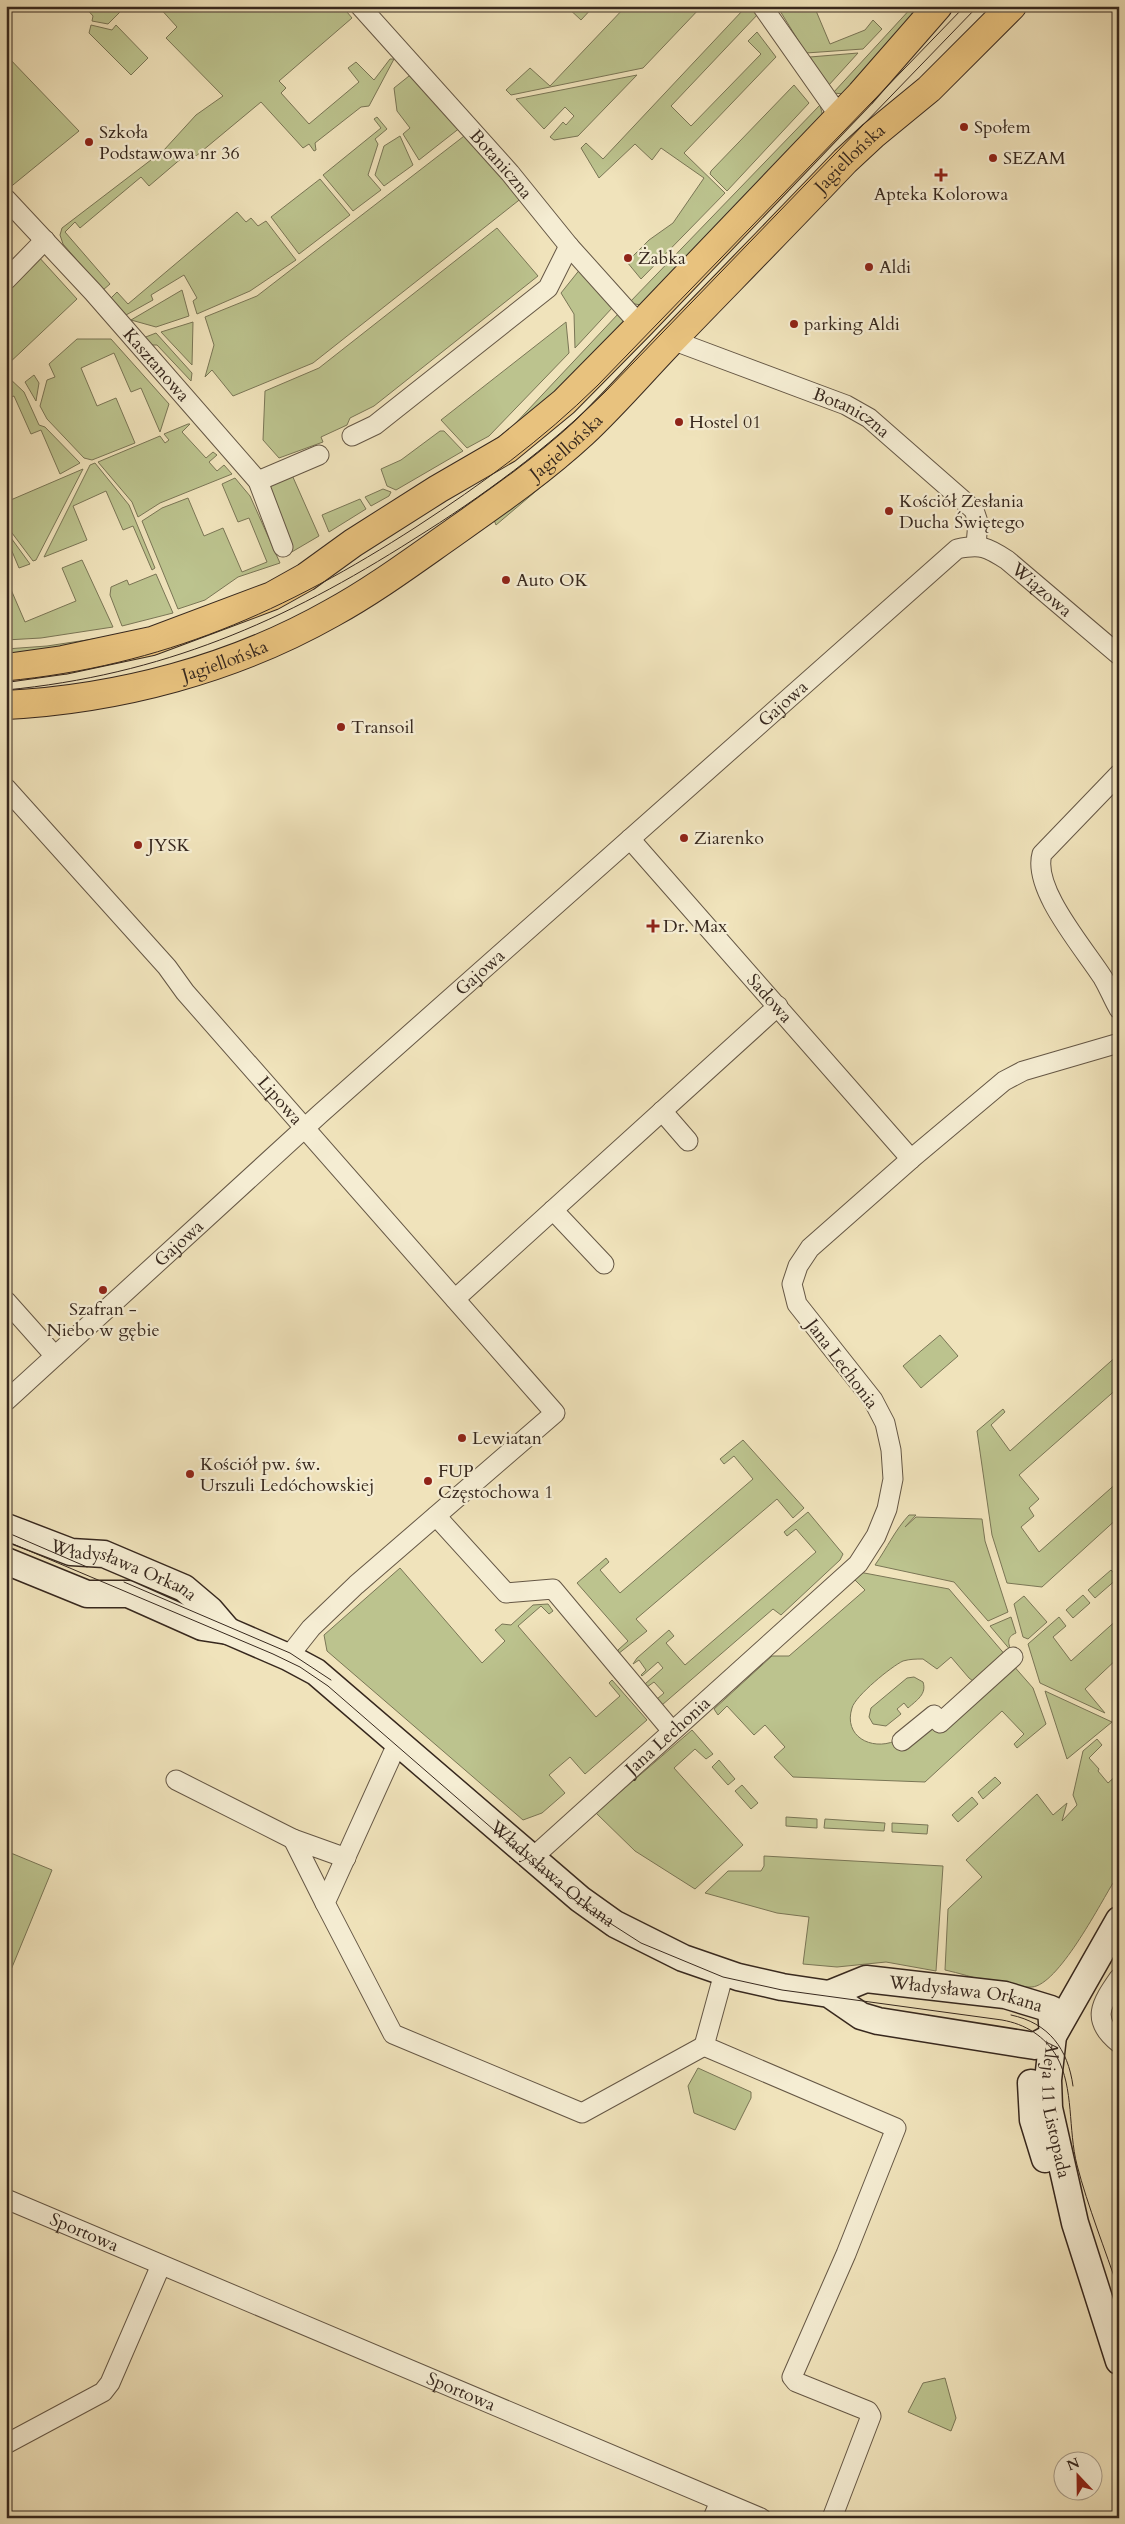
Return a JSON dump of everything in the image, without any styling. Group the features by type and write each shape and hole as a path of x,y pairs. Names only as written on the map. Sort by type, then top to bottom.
{"main road":[{"name":"Jagiellońska","path":"6,668 63,660 152,641 272,596 306,577 353,542 438,489 507,450 564,402 640,325 840,116 938,6"},
{"name":"Jagiellońska","path":"8,705 88,696 160,682 233,658 330,614 382,584 548,463 584,432 846,161 873,135 929,89 1012,6"}],"street":[{"name":"Botaniczna","path":"360,6 510,173 569,246 640,325"},
{"path":"762,6 840,116"},
{"name":"Kasztanowa","path":"6,199 46,240 258,481 283,547"},
{"path":"6,280 46,240"},
{"path":"352,436 376,425 548,288 569,246"},
{"name":"Botaniczna","path":"672,340 846,406 869,418 974,510 978,522 976,545"},
{"path":"258,481 320,455"},
{"name":"Gajowa","path":"6,1401 306,1130 335,1101 957,549 976,545"},
{"name":"Wiązowa","path":"976,545 989,548 1007,560 1119,655"},
{"path":"1119,774 1042,854 1039,865 1053,905 1104,979 1119,1009"},
{"name":"Lipowa","path":"6,788 167,967 185,992 555,1413 436,1516"},
{"name":"Sadowa","path":"630,839 911,1159"},
{"path":"454,1299 778,1006"},
{"name":"Jana Lechonia","path":"531,1859 858,1564 876,1536 887,1509 893,1479 885,1423 873,1400 797,1304 792,1284 798,1266 810,1248 911,1159 1004,1081 1023,1071 1119,1043"},
{"path":"662,1111 688,1141"},
{"path":"553,1210 604,1264"},
{"path":"6,1301 56,1356"},
{"path":"288,1656 311,1628 349,1591 436,1516 506,1593 553,1589 672,1731"},
{"name":"Władysława Orkana","path":"7,1527 71,1552 104,1554 184,1588 210,1610 228,1631"},
{"name":"Władysława Orkana","path":"6,1561 87,1594 128,1594 202,1627 228,1631 288,1656 316,1672 397,1749 580,1899 615,1924 723,1979 829,1994 861,2016 878,2022 1044,2041 1051,2009 1005,1995 883,1980 866,1979 829,1994"},
{"path":"902,1741 916,1726 934,1715 939,1725 971,1686 1013,1657"},
{"path":"325,1903 397,1749"},
{"path":"176,1780 292,1839 346,1858"},
{"path":"292,1839 393,2034 582,2112 704,2046 723,1979"},
{"path":"1051,2009 1060,1990 1119,1915"},
{"name":"Aleja 11 Listopada","path":"1119,1920 1044,2041 1049,2108 1075,2223 1119,2360"},
{"path":"1119,1978 1103,2002 1100,2010 1108,2035 1119,2043"},
{"path":"704,2046 896,2128 846,2254 792,2377 796,2382 868,2411 871,2416 832,2518"},
{"name":"Sportowa","path":"6,2199 717,2509 760,2518"},
{"path":"6,2444 103,2392 161,2265"}],"green space":[{"path":"84,6 126,6 108,24 92,21 93,16"},
{"path":"158,6 342,6 352,18 279,81 286,88 281,93 309,124 359,82 348,68 356,62 374,80 390,59 394,59 369,106 361,107 315,143 316,150 314,151 309,144 303,148 261,102 196,156 190,151 149,186 141,177 80,228 75,222 65,232 110,284 103,290 63,244 60,235 62,228 164,150 196,115 223,96 166,38 177,27"},
{"path":"566,6 594,6 581,20"},
{"path":"626,6 702,6 643,68 511,95 506,90 530,68 550,86"},
{"path":"740,6 754,6 759,13 671,106 691,126 761,54 748,41 757,32 776,57 684,153 725,193 641,279 627,262 649,240 673,223 704,178 661,148 652,160 635,144 599,178 581,148 586,143 603,159 743,10"},
{"path":"777,6 814,6 830,44 865,30 873,20 882,29 863,49 806,53"},
{"path":"913,6 918,6 870,67 844,94 833,93"},
{"path":"91,25 112,30 116,25 148,58 131,75 89,33"},
{"path":"858,53 828,86 810,57"},
{"path":"6,55 79,131 8,189 6,187"},
{"path":"414,72 461,127 419,160 403,134 410,128 397,111 394,88"},
{"path":"637,75 578,136 554,140 550,137 563,122 566,125 574,116 565,107 544,129 516,99"},
{"path":"794,85 809,103 727,191 710,174 711,171"},
{"path":"820,105 823,117 641,305 629,303"},
{"path":"377,117 387,129 375,139 378,144 368,175 381,190 353,211 323,175 381,128 374,119"},
{"path":"468,133 523,197 313,363 233,396 212,370 205,377 214,345 205,317 257,296"},
{"path":"400,136 413,165 384,186 375,175 384,146"},
{"path":"320,179 350,215 299,254 271,217"},
{"path":"237,212 246,222 251,218 258,226 266,221 296,260 250,291 197,314 193,301 197,298 184,275 151,295 153,300 126,315 111,298 117,292 128,304"},
{"path":"497,228 538,276 374,406 350,418 347,425 321,437 323,442 279,458 263,440 265,391 319,368"},
{"path":"37,255 77,299 6,366 6,286"},
{"path":"581,268 613,307 575,348 574,314 561,293"},
{"path":"182,290 189,316 156,327 131,320"},
{"path":"619,313 624,321 534,417 481,450 512,427"},
{"path":"193,322 192,365 161,332"},
{"path":"566,322 569,353 489,436 467,448 441,420"},
{"path":"156,333 192,373 191,381 157,345 145,345 138,340"},
{"path":"77,339 111,339 169,404 160,432 141,388 131,392 114,353 81,368 97,406 116,398 135,443 92,460 84,458 47,419 40,406 47,380 55,377 49,364"},
{"path":"34,375 39,383 36,401 25,382"},
{"path":"8,377 24,392 39,425 45,427 80,463 60,474 41,430 31,434 14,396 6,399 6,379"},
{"path":"190,424 182,432 206,458 213,452 217,455 209,462 217,471 224,465 232,474 160,503 138,517 132,502 98,462 160,436 165,443 169,440 164,434"},
{"path":"440,431 444,431 463,451 396,490 387,486 381,469 401,460"},
{"path":"95,463 129,505 155,568 152,570 133,526 123,530 106,491 73,506 87,540 44,557 90,465"},
{"path":"83,469 36,560 33,561 6,525 6,502"},
{"path":"292,475 319,536 290,553 265,489"},
{"path":"235,478 250,496 280,563 238,577 205,600 178,609 142,521 162,508 188,498 204,536 223,528 242,572 267,562 249,518 238,522 222,484"},
{"path":"548,481 496,525 494,520"},
{"path":"383,489 391,492 389,496 371,506 365,497"},
{"path":"360,499 366,509 329,532 322,515"},
{"path":"6,531 30,564 19,568 6,537"},
{"path":"82,560 113,627 41,638 6,640 6,578 25,622 76,601 62,568"},
{"path":"156,574 173,613 122,626 110,595 111,587 127,580 129,585"},
{"path":"113,636 6,659 6,649 47,646"},
{"path":"940,1335 958,1356 921,1388 903,1366"},
{"path":"1119,1354 1119,1387 1019,1475 1039,1499 1029,1508 1034,1516 1021,1527 1039,1552 1119,1481 1119,1517 1042,1587 1007,1583 992,1535 977,1431 1003,1409 1005,1412 991,1425 1010,1451"},
{"path":"743,1440 804,1508 793,1518 777,1499 636,1619 647,1631 618,1654 618,1650 628,1641 577,1583 606,1558 609,1562 600,1570 620,1593 753,1479 734,1456 724,1464 720,1459"},
{"path":"808,1512 843,1554 840,1560 781,1615 773,1609 662,1705 657,1699 664,1693 654,1682 647,1687 645,1684 663,1668 658,1662 642,1676 646,1670 639,1660 633,1664 637,1658 669,1630 674,1636 666,1643 685,1665 816,1552 796,1529 787,1536 784,1532"},
{"path":"909,1515 916,1515 905,1527 916,1517 982,1519 985,1541 1008,1612 988,1621 954,1582 875,1565"},
{"path":"400,1568 482,1663 505,1641 495,1630 502,1624 511,1625 533,1605 548,1604 553,1611 549,1614 541,1606 518,1626 596,1717 620,1696 609,1683 612,1680 647,1720 585,1774 570,1757 549,1775 565,1793 542,1813 523,1820 327,1651 324,1635"},
{"path":"1111,1570 1118,1578 1095,1598 1088,1590"},
{"path":"859,1572 949,1589 1007,1657 977,1684 969,1678 951,1657 937,1669 923,1659 903,1661 875,1682 860,1696 852,1708 850,1718 852,1726 855,1733 861,1739 877,1744 895,1741 1012,1664 1033,1688 1046,1724 1017,1748 1014,1744 1024,1734 1002,1711 925,1782 793,1777 774,1757 785,1747 765,1725 754,1735 727,1706 718,1715 714,1709 772,1656 789,1656 865,1590 853,1578"},
{"path":"1083,1595 1090,1603 1073,1618 1066,1610"},
{"path":"1024,1596 1047,1622 1028,1639 1023,1637 1014,1604"},
{"path":"1011,1617 1016,1633 1009,1639 1012,1652 990,1626"},
{"path":"1059,1617 1066,1626 1053,1637 1071,1661 1119,1618 1119,1657 1085,1689 1105,1713 1040,1683 1028,1644"},
{"path":"914,1677 923,1682 924,1690 920,1696 908,1708 904,1703 897,1709 901,1714 886,1726 873,1724 869,1717 871,1708 907,1678"},
{"path":"1045,1691 1112,1722 1067,1759"},
{"path":"692,1730 713,1754 706,1759 695,1749 674,1768 743,1845 695,1889 635,1851 596,1813"},
{"path":"1097,1739 1102,1745 1089,1758 1108,1783 1119,1773 1119,1885 1113,1883 1077,1943 1054,1973 1042,1983 1032,1987 1011,1986 988,1982 945,1970 948,1909 982,1877 966,1860 1037,1794 1053,1815 1067,1803 1062,1821 1077,1805 1073,1795 1083,1751"},
{"path":"719,1760 735,1779 728,1785 712,1767"},
{"path":"995,1777 1001,1783 983,1799 978,1792"},
{"path":"742,1785 758,1803 751,1809 735,1791"},
{"path":"972,1797 978,1804 958,1822 952,1815"},
{"path":"786,1817 817,1819 817,1828 786,1826"},
{"path":"825,1819 885,1823 884,1831 824,1828"},
{"path":"892,1823 928,1825 927,1834 892,1832"},
{"path":"6,1851 52,1870 8,1977 6,1976"},
{"path":"764,1856 943,1866 936,1971 886,1962 837,1967 803,1964 809,1917 777,1913 705,1893 728,1871 761,1871 764,1866"},
{"path":"698,2068 751,2092 751,2098 735,2130 694,2113 688,2086"},
{"path":"945,2378 956,2418 951,2431 908,2412 923,2383"}],"tram line":[{"path":"6,681 63,674 118,662 170,648 221,630 271,609 319,584 416,527 464,494 533,443 598,385 965,6"},
{"path":"6,690 63,683 117,672 169,658 220,640 317,596 366,569 440,523 489,489 560,433 605,392 978,6"},
{"path":"6,1532 87,1567"},
{"path":"6,1541 300,1667 328,1686 577,1902 641,1943 723,1977 782,1990 1002,2020 1034,2032 1047,2043 1057,2057 1062,2069 1066,2082 1074,2152 1081,2181 1119,2291"},
{"path":"124,1582 290,1653 331,1680"},
{"path":"1011,2015 1036,2024 1054,2040 1067,2060 1073,2086"}],"place":[{"name":"Społem","path":"964,127"},
{"name":"Szkoła Podstawowa nr 36","path":"89,142"},
{"name":"SEZAM","path":"993,158"},
{"name":"Apteka Kolorowa","path":"941,175"},
{"name":"Żabka","path":"628,258"},
{"name":"Aldi","path":"869,267"},
{"name":"parking Aldi","path":"794,324"},
{"name":"Hostel 01","path":"679,422"},
{"name":"Kościół Zesłania Ducha Świętego","path":"889,511"},
{"name":"Auto OK","path":"506,580"},
{"name":"Transoil","path":"341,727"},
{"name":"Ziarenko","path":"684,838"},
{"name":"JYSK","path":"138,845"},
{"name":"Dr. Max","path":"653,926"},
{"name":"Szafran - Niebo w gębie","path":"103,1290"},
{"name":"Lewiatan","path":"462,1438"},
{"name":"Kościół pw. św. Urszuli Ledóchowskiej","path":"190,1474"},
{"name":"FUP Częstochowa 1","path":"428,1481"}]}
